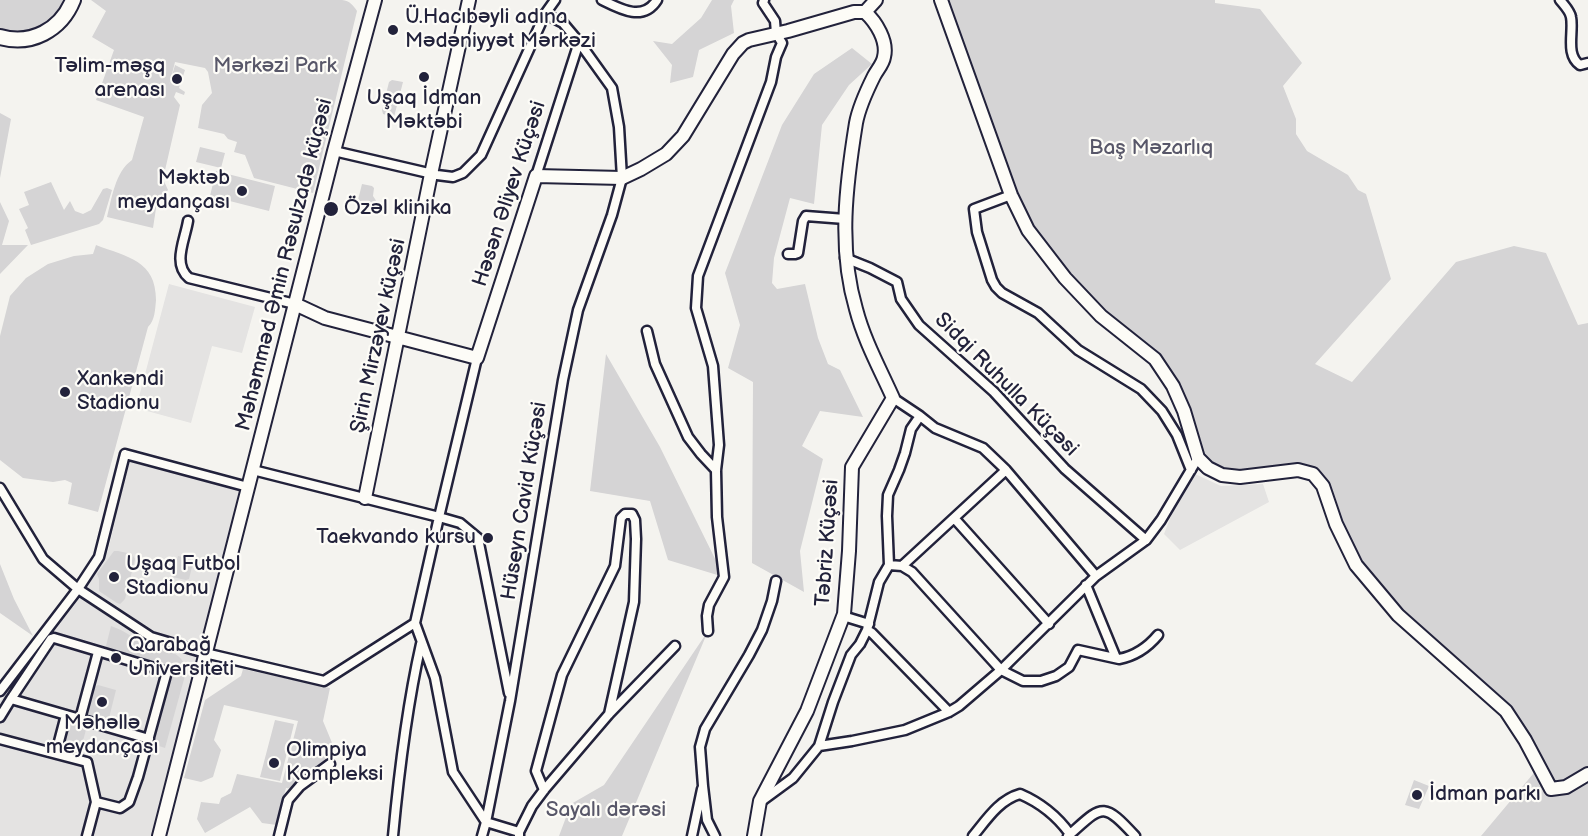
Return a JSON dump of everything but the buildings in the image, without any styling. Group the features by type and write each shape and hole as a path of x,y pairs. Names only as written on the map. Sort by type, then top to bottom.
{"main road":[{"path":"0,37 24,40 43,34 63,18 73,0"}],"street":[{"name":"Məhəmməd Əmin Rəsulzadə küçəsi","path":"205,653 375,0"},
{"path":"334,151 431,174 453,177 463,173 481,155 545,14 555,0"},
{"path":"602,0 627,12 639,12 653,7 657,0"},
{"path":"708,631 709,605 724,577 717,517 716,470 719,445 713,366 696,308 698,276 771,82 776,57 782,43 776,33 775,21 763,3 764,0"},
{"path":"865,12 876,0"},
{"path":"819,746 905,730 959,706 1001,670 1096,576 1146,540 1161,520 1194,464 1184,411 1173,386 1155,359 1101,316 1065,278 1028,230 1011,195 941,0"},
{"path":"1560,0 1571,15 1572,55 1575,62 1580,65 1588,63"},
{"name":"Şirin Mirzəyev küçəsi","path":"365,498 468,2"},
{"path":"536,176 622,178 641,169 666,154 683,136 733,54 743,43 750,39 854,12 865,12 873,20 880,33 885,46 885,54 861,103 856,122 846,203 845,258 855,309 864,333 893,398 935,428 983,448 1006,470 1096,576"},
{"path":"545,14 563,23 579,42"},
{"name":"Hüseyn Cavid Küçəsi","path":"482,836 510,701 563,380 578,310 612,215 622,178 619,127 612,88 579,42"},
{"name":"Həsən Əliyev Küçəsi","path":"415,623 477,358 579,42"},
{"path":"1011,195 974,209 977,232 992,280 1002,293 1038,313 1078,350 1141,389 1162,411 1194,464 1222,475 1240,477 1298,470 1313,474 1323,486 1336,524 1356,565 1398,615 1506,711 1525,740 1551,789 1566,787 1588,774"},
{"path":"788,254 798,252 803,221 806,216 845,219"},
{"path":"188,221 180,266 189,278 295,304 325,318 477,358"},
{"name":"Sidqi Ruhulla Küçəsi","path":"845,258 897,282 901,299 919,325 994,392 1065,469 1146,540"},
{"path":"647,331 655,364 688,437 716,470"},
{"name":"Təbriz Küçəsi","path":"754,836 760,801 807,711 843,616 849,551 852,467 893,398"},
{"path":"760,801 793,778 819,746 851,655 860,644 868,627 879,582 889,565 888,495 902,462 911,429 920,416"},
{"path":"0,691 78,589 99,557 125,454 248,487"},
{"path":"253,470 460,523 478,538 510,701"},
{"path":"902,566 1006,470"},
{"path":"0,488 43,559 78,589 151,637 205,653 324,681 415,623 435,678 453,772 486,822 519,834 532,806 544,790 609,714 675,646"},
{"path":"544,790 536,771 562,675 615,566 621,518 625,514 632,514 635,520 636,539 634,602 609,714"},
{"path":"954,518 1049,624"},
{"path":"889,565 902,566 912,572 1001,670 1023,681 1041,681 1056,676 1069,667 1078,650 1125,658 1151,644 1158,635"},
{"path":"715,836 707,820 700,747 705,729 762,630 776,581"},
{"path":"1086,585 1116,658"},
{"path":"843,616 868,627 949,712"},
{"path":"0,717 51,639 54,638 152,667 165,673 149,739 129,802 120,808 96,802"},
{"path":"393,836 405,735 422,644"},
{"path":"80,719 98,652"},
{"path":"159,836 205,653"},
{"path":"11,699 149,739"},
{"path":"56,753 66,715"},
{"path":"0,739 87,762 96,802 87,836"},
{"path":"279,836 288,800 300,786 330,764"},
{"path":"692,836 703,786"},
{"path":"973,836 1002,802 1020,794 1055,815 1069,835 1096,811 1103,810 1121,820 1136,836"}],"shaded area":[{"path":"169,284 255,307 242,353 212,346 191,423 136,408"},
{"name":"Qarabağ Universiteti","path":"129,462 243,489 155,836 0,836 0,701 65,615 108,551"},
{"path":"1193,473 1221,486 1263,484 1269,502 1180,550 1164,534 1180,493"}],"green space":[{"path":"0,0 66,0 56,17 44,26 30,31 15,32 0,30"},
{"name":"Mərkəzi Park","path":"91,0 342,0 351,4 357,11 313,193 254,178 245,155 234,152 237,142 228,139 224,134 198,128 202,105 212,93 208,72 205,68 175,62 169,86 175,65 185,70 179,88 185,92 184,95 176,92 174,97 180,105 163,179 168,190 157,202 153,228 107,217 118,178 132,160 144,117 96,100 114,50 92,37 106,11"},
{"path":"712,0 734,0 731,6 734,33 699,50 693,77 670,83 672,65 653,41 672,44 701,18"},
{"name":"Baş Məzarlıq","path":"947,0 1215,0 1215,3 1260,9 1302,63 1283,86 1296,119 1296,134 1307,151 1348,175 1358,190 1366,194 1391,279 1315,364 1352,382 1456,262 1514,246 1546,253 1578,325 1588,323 1588,836 1481,836 1538,768 1521,729 1451,669 1348,552 1312,466 1266,475 1232,478 1203,461 1190,423 1186,396 1160,362 1102,313 1025,223"},
{"path":"852,48 872,64 849,85 822,125 814,204 790,198 774,258 772,283 777,289 805,284 818,338 828,364 840,370 863,417 820,411 802,446 823,459 800,551 804,592 752,563 753,382 728,368 740,325 725,273 782,125 814,74"},
{"path":"392,80 403,82 394,117 383,114 382,110 389,82"},
{"path":"0,113 11,119 0,178"},
{"path":"200,147 225,153 221,168 196,162"},
{"name":"Məktəb meydançası","path":"216,171 275,186 269,211 210,196"},
{"path":"51,182 64,210 70,201 75,211 83,214 91,210 103,189 112,190 103,220 99,224 31,245 25,230 28,228 19,209 29,205 24,192"},
{"path":"362,184 374,188 373,196 379,205 377,212 358,208"},
{"path":"0,202 9,221 2,245 28,245 0,274"},
{"name":"Xankəndi Stadionu","path":"96,245 129,257 145,268 155,287 156,300 155,311 148,327 98,512 68,504 72,483 65,480 53,482 23,478 0,460 0,336 10,296 26,278 48,264 74,256 93,254"},
{"path":"606,354 660,447 724,577 668,560 650,501 590,491"},
{"name":"Uşaq Futbol Stadionu","path":"114,551 132,554 135,559 125,599 120,604 99,591 97,574"},
{"path":"178,556 191,559 193,563 189,579 172,577"},
{"path":"0,564 14,599 33,636 0,613"},
{"path":"111,626 143,643 173,652 184,663 186,672 165,748 153,744 170,677 169,671 161,665 105,650"},
{"name":"Sayalı dərəsi","path":"708,631 622,836 559,836 571,804 604,785"},
{"path":"243,669 330,688 323,721 335,750 321,769 294,789 286,788 281,823 277,825 262,823 250,807 205,833 197,819 201,802 219,804 221,798 231,793 237,774 282,783 298,721 224,705 214,740 221,750 213,777 201,782 184,778 205,700 241,676"},
{"name":"Məhəllə meydançası","path":"98,685 116,690 108,722 87,713 95,687"},
{"name":"Olimpiya Kompleksi","path":"275,720 294,724 280,781 260,777"},
{"name":"Məhəllə meydançası","path":"71,722 87,726 81,748 64,743"},
{"name":"İdman parkı","path":"1414,780 1429,786 1419,809 1405,805"}],"place":[{"name":"Ü.Hacıbəyli adına Mədəniyyət Mərkəzi","path":"393,30"},
{"name":"Uşaq İdman Məktəbi","path":"424,77"},
{"name":"Təlim-məşq arenası","path":"177,79"},
{"name":"Məktəb meydançası","path":"242,191"},
{"name":"Özəl klinika","path":"331,209"},
{"name":"Xankəndi Stadionu","path":"65,392"},
{"name":"Taekvando kursu","path":"488,538"},
{"name":"Uşaq Futbol Stadionu","path":"114,577"},
{"name":"Qarabağ Universiteti","path":"116,658"},
{"name":"Məhəllə meydançası","path":"102,702"},
{"name":"Olimpiya Kompleksi","path":"274,763"},
{"name":"İdman parkı","path":"1417,795"}]}
